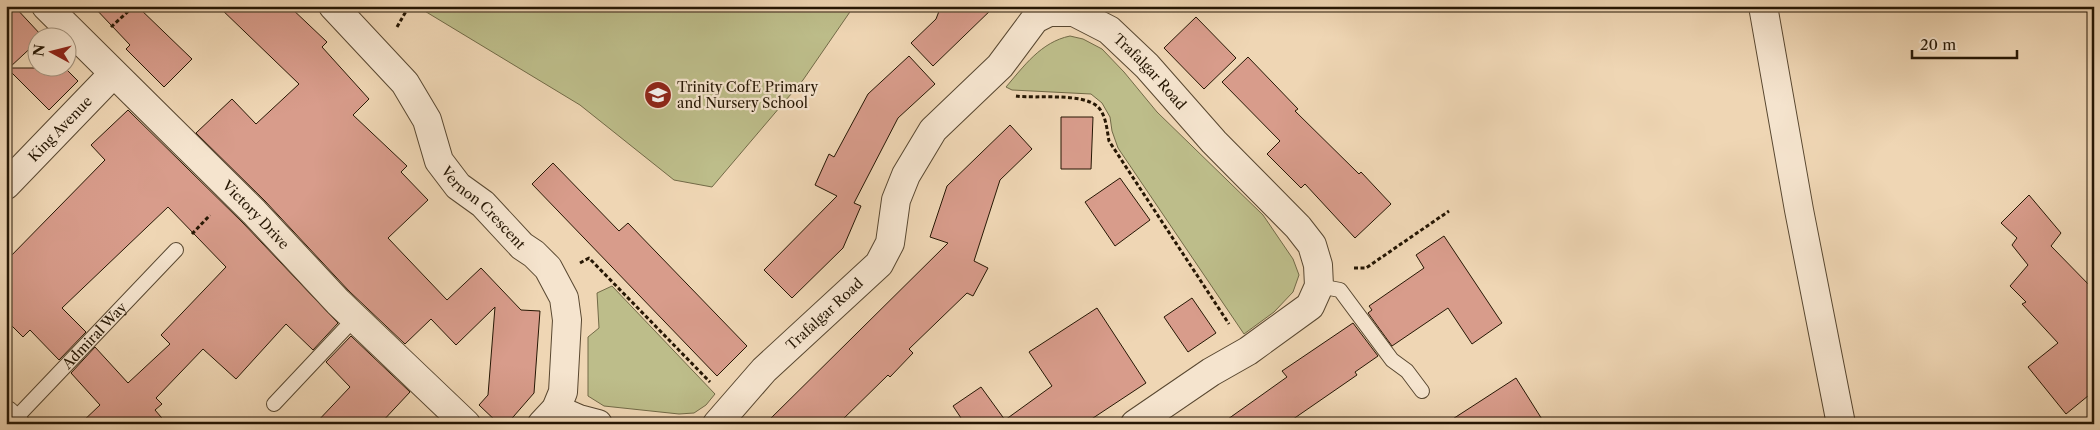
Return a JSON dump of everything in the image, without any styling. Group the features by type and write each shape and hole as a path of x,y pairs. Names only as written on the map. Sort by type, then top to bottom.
{"street":[{"name":"Victory Drive","path":"46,6 233,191 355,318 466,424"},
{"name":"Vernon Crescent","path":"333,6 405,82 427,120 439,161 458,186 483,204 522,246 534,254 555,279 564,298 567,320 563,392 549,416"},
{"path":"1763,6 1798,210 1841,424"},
{"name":"Trafalgar Road","path":"725,415 764,370 879,264 890,243 896,200 906,175 933,130 1000,66 1035,19 1049,12 1074,12 1109,30 1147,66 1214,142 1298,227 1312,245 1319,275"},
{"name":"King Avenue","path":"6,185 113,74"},
{"path":"1135,424 1211,372 1248,351 1310,306 1319,275"},
{"path":"549,416 579,419 598,424"}],"lane":[{"name":"Admiral Way","path":"12,420 176,250"},
{"path":"1319,275 1340,290 1392,360 1407,371 1422,391"},
{"path":"274,404 355,318"}],"path":[{"path":"988,79 1006,94 1081,100 1099,108 1105,122 1109,141 1248,351"},
{"path":"176,250 233,191"},
{"path":"1319,275 1366,268 1449,211"},
{"path":"555,279 589,258 725,415"},
{"path":"2090,424 2094,421"}],"green space":[{"name":"Trinity CofE Primary and Nursery School","path":"854,6 803,80 712,187 674,180 580,105 418,7"},
{"path":"1070,36 1083,39 1102,49 1157,112 1263,215 1293,259 1299,275 1293,292 1274,312 1244,334 1118,148 1112,131 1110,117 1102,103 1091,94 1012,90 1006,87 1042,49"},
{"path":"612,286 715,394 706,405 694,413 679,414 604,406 588,396 588,337 599,328 597,293"}],"building":[{"path":"6,6 14,6 35,28 28,28 28,50 9,68 28,68 28,78 75,78 78,81 49,110 8,69 6,70"},
{"path":"93,6 137,6 192,59 164,87 126,49 130,45"},
{"path":"218,6 289,6 327,42 322,47 369,99 353,115 407,166 401,172 428,200 388,238 447,300 481,268 521,310 540,311 534,393 507,424 499,424 479,405 488,395 495,307 456,345 431,319 405,344 349,291 265,201 196,133 232,99 256,124 299,84"},
{"path":"941,6 995,6 933,66 911,43 936,19"},
{"path":"1196,17 1236,58 1204,89 1164,48"},
{"path":"909,56 935,84 898,118 854,203 861,206 843,248 792,298 764,270 837,196 815,185 829,154 834,157 868,94"},
{"path":"1248,57 1298,109 1295,111 1359,174 1361,172 1391,204 1355,238 1305,184 1301,188 1267,154 1280,141 1222,82"},
{"path":"128,110 243,223 338,323 313,350 286,324 236,379 203,349 156,398 162,404 155,410 167,424 80,424 100,405 71,373 95,347 128,383 170,344 161,335 226,267 168,207 62,308 86,332 59,360 30,330 23,337 6,320 6,261 105,160 91,145"},
{"path":"1061,117 1093,117 1091,169 1061,169"},
{"path":"1010,125 1032,149 1000,180 974,261 988,268 973,296 967,293 909,349 913,353 890,377 888,375 838,424 765,424 948,243 930,237 947,186"},
{"path":"553,163 619,231 628,223 747,346 717,376 532,184"},
{"path":"1120,178 1150,220 1115,246 1085,202"},
{"path":"2029,195 2061,233 2051,246 2094,290 2094,391 2066,414 2028,367 2058,343 2022,304 2026,302 2010,286 2028,265 2012,245 2017,238 2001,223"},
{"path":"1444,236 1502,323 1472,344 1448,308 1392,346 1368,313 1372,310 1369,306 1424,268 1416,255"},
{"path":"1192,298 1216,333 1188,352 1164,317"},
{"path":"1097,308 1146,383 1084,424 965,424 953,406 981,387 1005,420 1052,386 1029,352"},
{"path":"1353,323 1378,356 1355,372 1357,375 1286,424 1221,424 1287,377 1282,371"},
{"path":"351,336 410,392 380,424 315,424 350,387 326,362"},
{"path":"1516,378 1545,424 1445,424"}],"place":[{"name":"Trinity CofE Primary and Nursery School","path":"658,95"}]}
